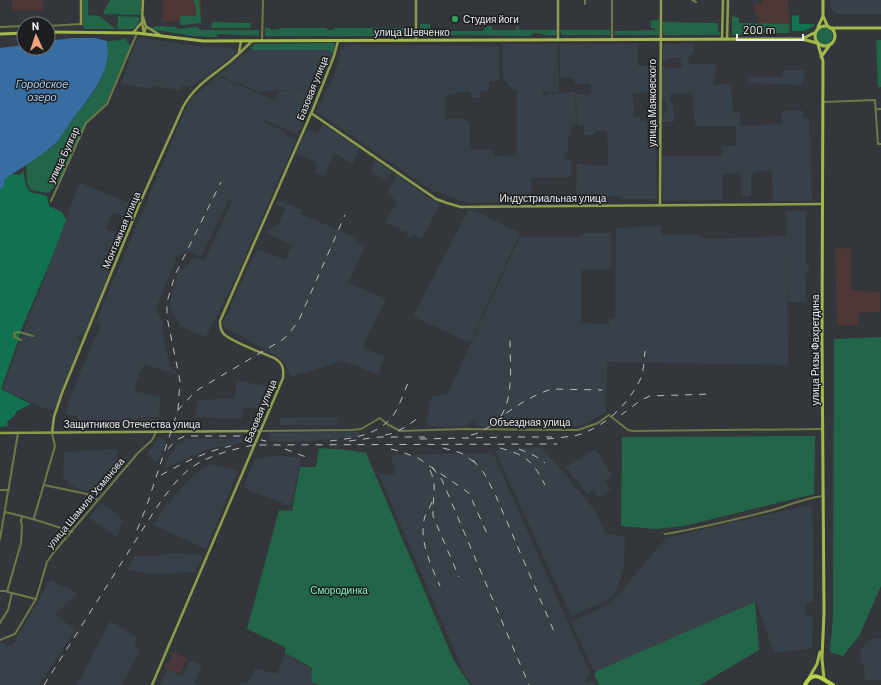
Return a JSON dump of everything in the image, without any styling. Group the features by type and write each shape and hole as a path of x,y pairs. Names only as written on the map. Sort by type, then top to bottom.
{"highway":[{"path":"805,685 809,679 815,676 832,685"}],"main road":[{"path":"818,29 823,16 823,0"},
{"path":"823,16 835,38"},
{"path":"802,39 810,36 822,26 844,28 881,28"},
{"path":"822,56 839,32 844,28"},
{"name":"улица Шевченко","path":"56,32 135,33 198,40 241,41 612,38 802,39"},
{"path":"815,32 814,38 818,44"},
{"path":"0,34 16,33"},
{"path":"802,39 824,47 829,46"},
{"name":"улица Ризы Фахретдина","path":"818,44 822,56 823,102 824,612 822,644"},
{"path":"809,679 817,664 822,644"},
{"path":"822,644 822,664 826,682"}],"street":[{"path":"56,26 81,24 81,0"},
{"path":"143,0 142,22 144,34"},
{"path":"262,0 262,41"},
{"path":"416,0 416,40"},
{"path":"558,0 558,39"},
{"path":"612,0 612,38"},
{"name":"улица Маяковского","path":"660,205 661,0"},
{"path":"692,0 696,2"},
{"path":"722,39 723,0"},
{"path":"727,39 728,0"},
{"path":"143,17 146,27 144,34"},
{"path":"135,33 142,22"},
{"path":"0,27 16,26"},
{"path":"146,27 162,36"},
{"name":"улица Булгар","path":"51,201 86,123 107,104 135,33"},
{"name":"Базовая улица","path":"152,685 283,378 283,365 276,359 224,334 220,326 220,321 311,113 334,56 338,40"},
{"path":"238,54 241,41"},
{"name":"Монтажная улица","path":"52,433 54,417 62,393 139,204 183,106 198,86 252,41"},
{"path":"823,102 875,100 878,144 881,144"},
{"path":"876,109 881,109"},
{"name":"Индустриальная улица","path":"311,113 436,199 461,207 822,204"},
{"path":"21,340 15,337 14,333 19,332 33,336"},
{"name":"Объездная улица","path":"260,432 361,429 380,418 387,424 400,431 442,431 464,429 578,430 598,423 609,414 628,430 633,431 823,430"},
{"name":"улица Шамиля Усманова","path":"0,640 15,634 36,599 47,562 54,552 137,454 152,440 156,432"},
{"name":"Защитников Отечества улица","path":"0,433 260,432"},
{"path":"0,539 18,433"},
{"path":"34,518 55,446 52,433"},
{"path":"44,485 87,494 98,500"},
{"path":"0,490 9,490"},
{"path":"665,534 723,523 776,509 808,498 824,496"},
{"path":"5,512 23,517 34,518 72,532"},
{"path":"7,592 21,543 21,519 23,517"},
{"path":"0,591 36,599"},
{"path":"0,624 8,610 12,593"}],"shaded area":[{"path":"12,0 43,0 44,10 12,10"},
{"path":"163,0 201,0 201,21 162,21"},
{"path":"762,0 788,0 790,25 759,24 759,15 754,15 754,3 762,4"},
{"path":"830,0 881,0 881,14 836,14 830,9"},
{"path":"142,38 195,46 216,46 236,50 236,54 189,88 182,85 180,90 154,86 153,89 121,84 137,39"},
{"path":"502,44 558,44 559,92 543,92 543,96 546,96 546,94 575,92 576,124 570,129 570,135 568,135 568,152 564,153 565,159 571,159 571,177 531,178 531,199 517,199 517,202 469,203 431,190 316,111 333,78 338,64 340,51 347,45 499,46 500,81 489,81 489,91 480,91 480,98 471,98 471,92 460,92 445,96 446,119 464,119 470,123 470,150 493,149 494,156 517,155 517,90 513,90 503,79"},
{"path":"560,44 638,44 638,66 656,66 657,92 633,93 634,117 640,117 640,120 647,122 647,142 656,142 657,199 621,199 621,196 576,198 577,164 608,166 607,131 595,131 595,135 584,135 584,125 577,125 576,94 591,94 591,84 576,84 572,78 562,78 560,75"},
{"path":"662,44 694,44 695,53 692,53 691,57 688,57 689,64 716,64 714,85 731,84 733,113 740,113 740,126 781,124 782,126 782,111 802,110 803,118 809,117 812,201 773,201 772,171 761,171 751,174 751,196 742,196 741,173 722,174 722,200 663,201 662,156 722,156 722,146 736,146 736,126 695,126 693,93 670,94 670,102 673,102 674,122 662,122 662,114 665,112 667,107 666,103 662,99 662,66 667,69 682,68 681,58 668,58 668,60 662,60"},
{"path":"252,48 331,49 333,52 329,64 317,88 259,92 218,75"},
{"path":"783,70 804,70 805,74 802,85 747,83 747,77 782,77"},
{"path":"217,76 275,100 280,91 316,89 298,134 265,120 265,123 285,132 285,135 296,140 237,275 208,333 204,337 179,325 169,306 178,272 196,258 205,260 232,201 230,198 201,256 187,251 173,258 176,260 156,309 162,321 163,334 170,367 179,375 144,364 134,388 137,392 160,396 159,417 129,418 127,427 78,427 78,416 65,414 72,392 101,324 96,322 189,101"},
{"path":"323,124 360,149 353,164 334,154 324,177 315,172 318,167 316,166 317,163 296,153 308,129 318,134"},
{"path":"375,160 392,171 387,181 370,171"},
{"path":"397,174 426,196 440,204 422,239 413,235 411,239 406,236 409,231 407,230 406,232 399,230 399,227 385,223 397,202 387,192"},
{"path":"80,183 134,205 135,207 132,216 128,218 113,213 105,228 124,235 84,337 79,335 77,340 81,341 55,410 44,408 3,389 46,274 45,270 65,218 71,214 67,214"},
{"path":"278,200 302,210 301,214 355,237 356,241 365,246 348,283 386,299 362,347 385,357 378,374 342,361 291,377 282,359 229,330 222,324 257,249 285,260 292,245 264,232 278,225 285,209 276,204"},
{"path":"469,209 520,233 470,343 413,316"},
{"path":"786,211 806,211 806,265 809,266 809,273 806,273 806,302 788,302 787,253 788,365 607,362 606,412 581,426 478,427 475,421 470,421 467,427 426,426 431,397 448,393 520,237 580,237 584,233 611,233 611,270 584,269 581,271 581,323 609,324 609,319 615,318 616,228 661,226 662,235 696,235 708,239 787,236"},
{"path":"850,248 850,290 880,292 880,312 858,313 858,325 837,325 835,249"},
{"path":"237,381 275,387 267,409 243,407 242,419 195,417 199,400 235,398"},
{"path":"337,417 338,425 280,425 280,418"},
{"path":"129,419 158,419 158,428 128,427"},
{"path":"359,432 359,436 302,442 269,441 269,433"},
{"path":"159,437 166,441 161,455 156,463 147,454"},
{"path":"245,438 247,442 208,449 167,467 165,465 177,444 183,442 184,439"},
{"path":"540,447 554,461 595,511 606,533 625,536 624,567 616,592 608,600 571,616 495,451"},
{"path":"118,449 115,470 98,497 68,484 68,481 63,480 64,452"},
{"path":"595,449 612,475 605,481 611,489 599,498 593,490 587,494 566,467"},
{"path":"493,453 590,673 585,683 592,680 594,685 472,685 465,675 379,475 395,475 391,455"},
{"path":"278,455 301,458 291,506 243,488 255,459"},
{"path":"212,464 238,471 206,549 153,525 166,506 191,478"},
{"path":"102,503 123,520 117,537 89,518"},
{"path":"809,505 812,507 813,525 813,602 806,603 805,616 813,616 812,648 774,653 756,602 595,673 571,622 607,605 620,593 666,538"},
{"path":"183,553 203,556 195,572 149,574 126,569 136,556 160,556 161,554"},
{"path":"50,580 78,594 55,614 75,630 39,685 0,685 0,644 2,643 12,646"},
{"path":"110,621 138,638 134,646 140,650 122,685 77,685"},
{"path":"872,638 881,639 881,680 865,680 864,665 860,661 861,649"},
{"path":"173,652 187,659 181,673 165,669 165,665 168,664"},
{"path":"285,654 312,669 311,682 317,685 240,685 241,683 248,683 255,668 277,674"},
{"path":"190,660 202,665 194,683 199,685 160,685 167,669 182,676"}],"green space":[{"path":"83,0 88,0 88,15 99,16 116,29 85,29 83,27"},
{"path":"110,0 141,0 141,15 104,14 103,13"},
{"path":"193,0 199,0 201,23 182,25 180,23 180,16 196,16 196,6"},
{"path":"799,15 799,24 814,24 814,26 804,31 792,31 792,16"},
{"path":"118,16 140,17 137,25 132,29 117,29"},
{"path":"732,16 739,18 739,23 789,24 790,33 745,33 742,35 732,35"},
{"path":"659,20 659,35 615,35 614,31 655,30 655,28 651,28 650,21"},
{"path":"212,22 251,23 250,28 211,28"},
{"path":"662,22 718,23 718,32 721,32 717,35 663,35"},
{"path":"420,24 430,24 430,32 447,32 446,35 421,36"},
{"path":"156,26 176,27 177,29 197,27 201,30 259,30 259,36 218,34 216,37 194,36 155,30 151,28"},
{"path":"492,26 492,30 516,30 518,26 519,30 557,30 556,35 533,33 529,36 451,35 451,31 483,31 486,27"},
{"path":"824,27 830,30 833,36 830,42 824,45 818,42 815,36 818,30"},
{"path":"265,28 270,28 271,30 281,28 327,28 327,30 334,30 334,28 414,28 414,34 410,36 266,36"},
{"path":"560,30 610,30 611,34 562,35"},
{"path":"125,38 131,45 105,105 86,122 61,178 49,193 31,190 27,183 26,165 56,144 90,97 102,76 106,65 108,53 107,41 121,40"},
{"path":"876,40 881,40 881,87 878,87"},
{"path":"333,43 335,45 333,54 329,50 254,50 250,48 255,44"},
{"path":"23,171 26,186 30,192 47,196 49,206 62,212 66,220 21,330 1,389 31,404 17,411 7,422 8,426 0,427 0,190 4,185 5,179 11,174 20,175"},
{"path":"881,337 881,586 859,636 843,656 830,652 833,616 834,339"},
{"path":"815,436 814,494 684,526 656,529 621,526 622,437"},
{"name":"Смородинка","path":"319,448 366,453 454,661 470,685 319,685 311,682 312,668 285,653 285,647 247,629 279,510 292,511 300,467 316,467"},
{"path":"755,602 759,650 700,685 599,685 594,674 599,670"}],"water":[{"name":"Городское озеро","path":"95,38 107,41 108,54 102,77 60,139 39,157 5,179 4,185 0,190 0,48 16,46 16,56 56,56 56,40"}],"railway":[{"path":"178,410 180,381 167,317 167,302 175,275 221,182"},
{"path":"137,530 146,508 178,410 199,389 288,335 299,320 345,215"},
{"path":"501,416 505,408 510,389 510,340"},
{"path":"547,439 578,435 588,431 607,420 623,406 636,388 641,378 645,351"},
{"path":"330,441 364,435 386,423 397,409 408,383"},
{"path":"471,435 476,434 493,424 505,414 533,396 546,391 552,389 602,390"},
{"path":"621,415 641,400 650,396 711,394"},
{"path":"385,435 399,431 419,417"},
{"path":"168,449 176,440 185,436 242,436 266,441"},
{"path":"349,441 379,437 425,437"},
{"path":"420,439 552,437"},
{"path":"44,685 155,510 177,480 200,462 227,451 254,445 557,444"},
{"path":"161,475 204,454 231,446"},
{"path":"443,448 461,453 477,464"},
{"path":"500,448 516,453 528,460 537,470 545,485"},
{"path":"285,449 311,459"},
{"path":"391,449 418,458 469,493 489,538"},
{"path":"519,449 535,456 545,463"},
{"path":"473,460 484,473 495,494 556,636"},
{"path":"432,467 442,480 529,685"},
{"path":"430,470 434,482 433,516 459,577"},
{"path":"432,502 425,516 423,534 426,552 440,586"}],"place":[{"name":"Студия йоги","path":"455,19"}]}
